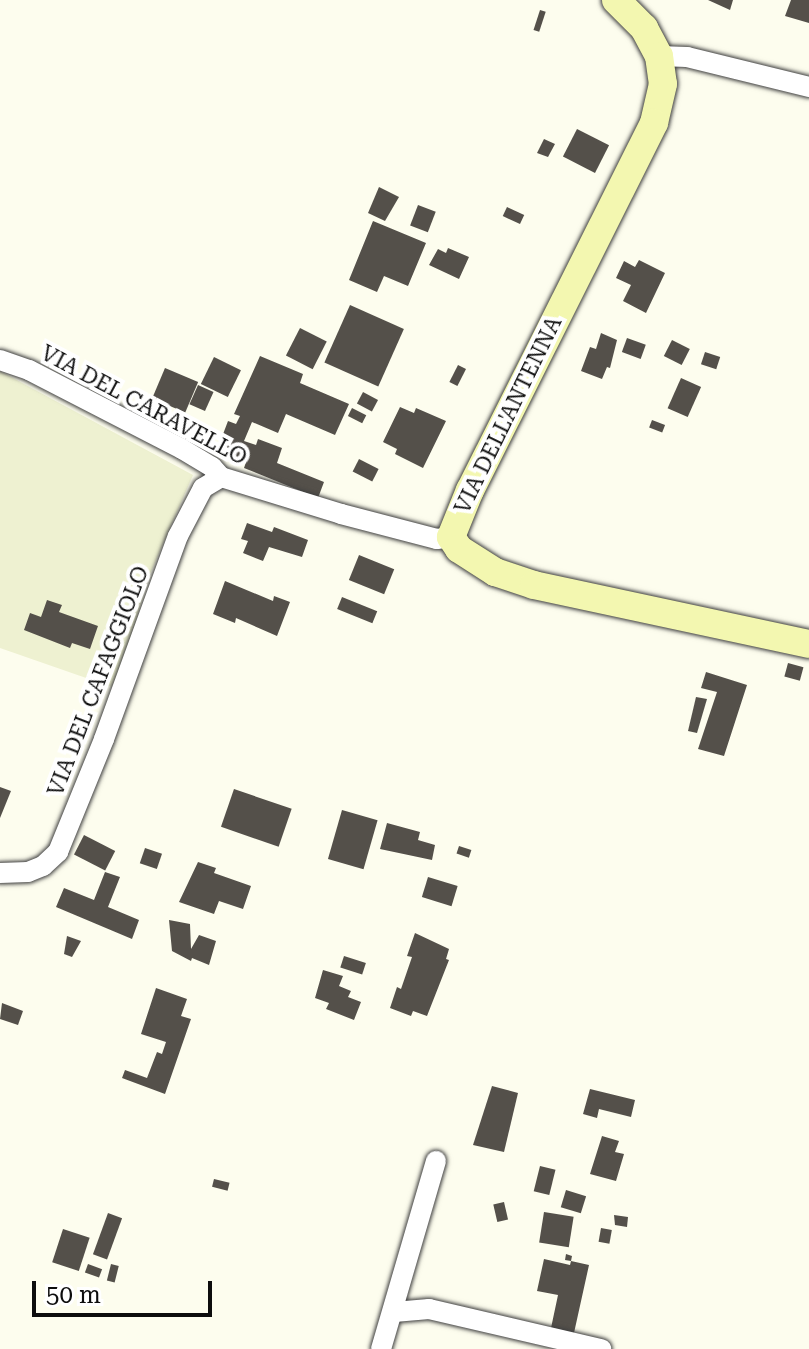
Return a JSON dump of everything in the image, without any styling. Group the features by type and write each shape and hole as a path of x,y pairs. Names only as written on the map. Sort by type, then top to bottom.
{"street":[{"name":"VIA DELL'ANTENNA","path":"616,0 644,28 659,56 663,84 654,123 470,490 451,537 459,549 495,572 534,585 809,644"},
{"path":"659,56 687,57 809,87"},
{"name":"VIA DEL CARAVELLO","path":"0,360 29,370 169,443 212,467 221,477 341,514 437,539 451,537"},
{"name":"VIA DEL CAFAGGIOLO","path":"0,873 28,872 43,866 58,852 104,739 178,536 203,488 221,477"},
{"path":"381,1349 436,1161"},
{"path":"394,1312 429,1309 601,1349"}],"green space":[{"path":"0,371 193,475 147,581 132,637 112,687 0,648"}],"building":[{"path":"708,0 733,0 730,10"},
{"path":"791,0 809,0 809,23 785,16"},
{"path":"540,10 546,12 539,32 534,30"},
{"path":"577,129 609,145 595,173 563,157"},
{"path":"544,139 555,144 548,157 537,153"},
{"path":"379,187 399,197 385,221 368,213"},
{"path":"418,205 436,212 428,232 410,226"},
{"path":"507,207 524,215 520,224 503,216"},
{"path":"373,221 426,243 408,286 384,276 377,292 349,280"},
{"path":"448,248 469,257 459,279 429,265 438,249 446,253"},
{"path":"639,260 665,273 646,313 623,301 631,285 616,278 624,261 635,267"},
{"path":"350,305 404,329 378,387 324,363"},
{"path":"300,328 327,342 313,369 286,356"},
{"path":"601,333 617,340 610,368 607,367 602,379 581,371 590,347 596,349"},
{"path":"627,338 646,345 641,359 622,352"},
{"path":"672,340 690,349 682,365 664,356"},
{"path":"705,352 720,357 716,369 701,364"},
{"path":"260,356 303,374 300,383 349,404 335,435 286,414 278,433 252,422 244,441 256,445 258,439 282,448 277,463 324,482 318,498 244,468 246,462 217,450 228,421 236,424 240,416 234,414"},
{"path":"214,357 241,370 228,397 201,384"},
{"path":"458,365 466,369 457,386 449,382"},
{"path":"165,368 198,382 185,412 152,398"},
{"path":"681,378 701,387 688,417 668,408"},
{"path":"198,385 214,392 205,411 189,404"},
{"path":"363,392 378,400 372,411 357,403"},
{"path":"400,407 414,413 416,408 446,421 423,468 395,454 397,449 383,442"},
{"path":"352,408 366,415 362,423 348,416"},
{"path":"652,420 665,425 662,432 649,427"},
{"path":"359,459 379,469 372,481 353,471"},
{"path":"247,523 272,532 274,527 308,540 302,557 269,547 263,561 243,553 248,541 241,539"},
{"path":"359,555 394,569 384,594 349,580"},
{"path":"225,581 273,601 274,596 290,602 277,636 236,618 235,623 213,614"},
{"path":"342,597 377,611 372,623 337,609"},
{"path":"47,600 62,605 59,612 98,626 90,649 72,643 70,648 24,630 30,613 41,617"},
{"path":"788,663 803,667 800,681 784,677"},
{"path":"706,672 747,685 724,756 698,749 717,692 701,688"},
{"path":"696,697 707,699 697,733 688,731"},
{"path":"0,787 11,791 0,818"},
{"path":"234,789 292,809 279,847 221,827"},
{"path":"342,810 378,820 364,869 328,859"},
{"path":"387,823 420,832 418,840 435,845 432,860 380,849"},
{"path":"84,835 115,851 105,870 74,855"},
{"path":"459,846 471,850 469,858 457,854"},
{"path":"145,848 162,854 157,869 140,863"},
{"path":"198,862 216,868 214,873 251,886 243,909 219,901 214,914 179,902"},
{"path":"105,872 120,877 108,907 139,920 132,939 56,907 64,888 94,900"},
{"path":"428,877 458,886 452,906 422,897"},
{"path":"169,920 190,924 191,949 199,935 216,941 209,965 192,958 191,961 172,951"},
{"path":"415,933 449,949 446,959 449,960 427,1016 413,1011 411,1016 390,1008 397,987 401,989 412,957 407,956"},
{"path":"67,936 81,941 72,957 64,954"},
{"path":"344,956 366,963 362,975 340,967"},
{"path":"323,970 343,976 339,986 351,991 348,997 361,1002 354,1020 326,1009 329,1003 315,998"},
{"path":"156,988 187,999 181,1016 191,1019 165,1094 122,1078 125,1070 147,1078 157,1052 162,1054 166,1042 141,1034"},
{"path":"2,1003 23,1011 18,1025 0,1019"},
{"path":"492,1086 518,1093 504,1152 473,1145"},
{"path":"590,1089 635,1100 631,1117 599,1109 597,1118 583,1114"},
{"path":"602,1136 619,1141 615,1152 624,1154 616,1181 590,1174"},
{"path":"540,1166 556,1170 549,1195 534,1191"},
{"path":"214,1179 230,1183 228,1191 212,1187"},
{"path":"566,1190 586,1196 581,1213 561,1207"},
{"path":"504,1202 508,1220 497,1222 493,1204"},
{"path":"544,1212 574,1217 569,1247 539,1243"},
{"path":"108,1213 122,1218 107,1259 93,1254"},
{"path":"614,1215 628,1217 627,1227 615,1225"},
{"path":"601,1228 612,1230 609,1244 599,1242"},
{"path":"63,1229 90,1238 79,1271 52,1262"},
{"path":"544,1259 570,1265 571,1261 589,1265 574,1333 551,1328 558,1295 537,1291"},
{"path":"88,1264 102,1269 99,1278 85,1272"},
{"path":"111,1264 119,1266 115,1282 107,1280"}]}
